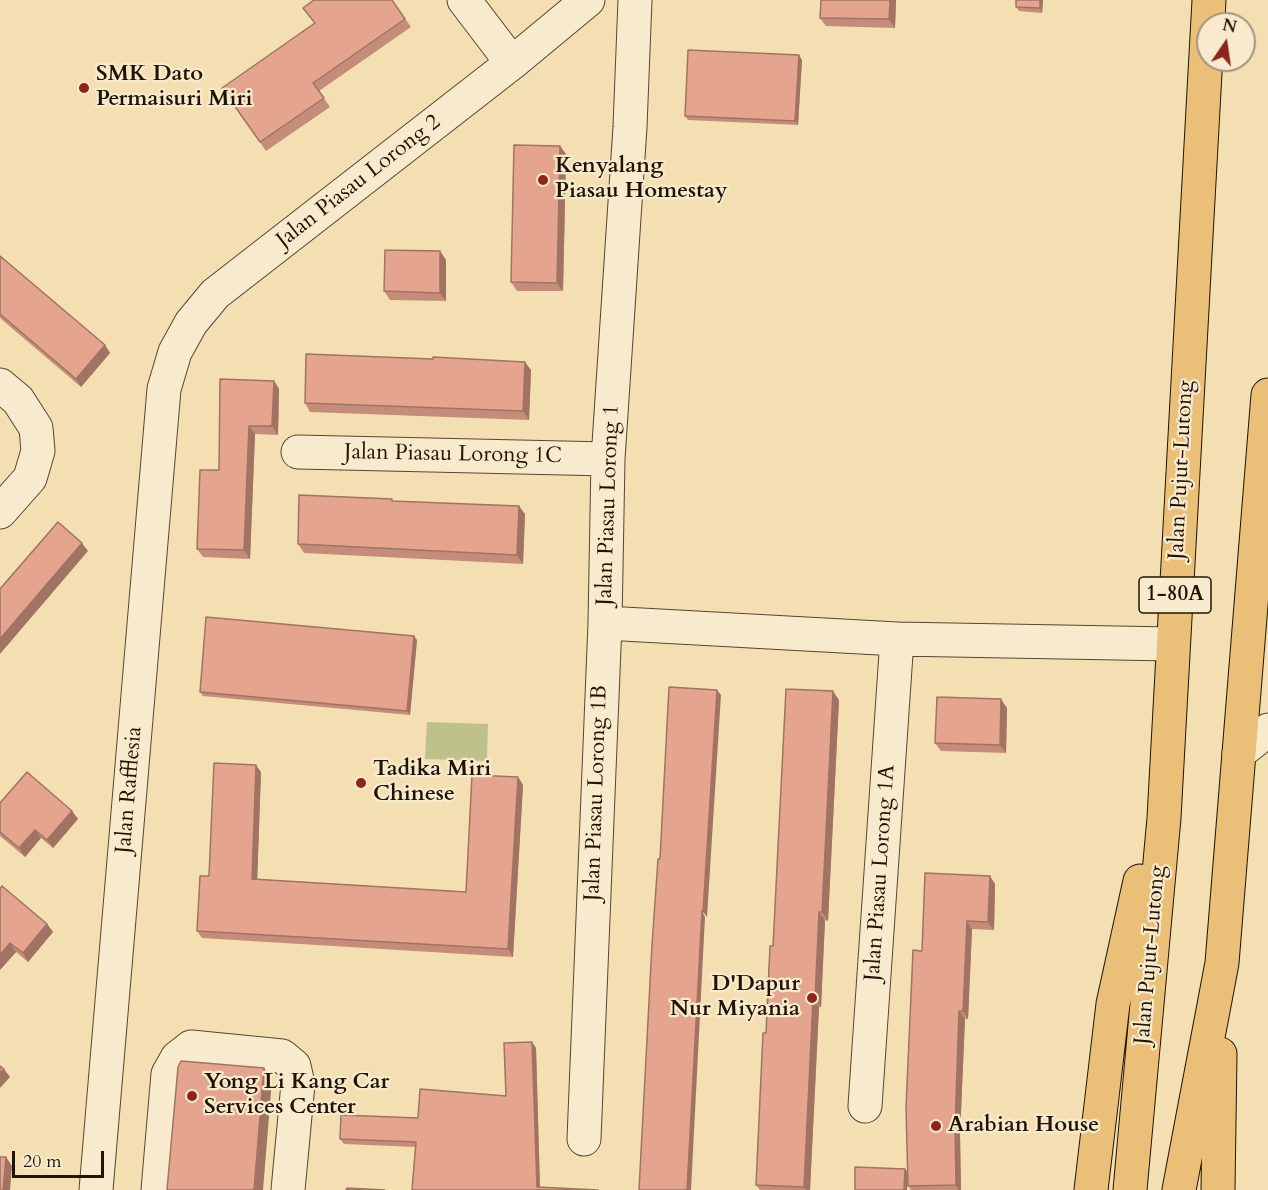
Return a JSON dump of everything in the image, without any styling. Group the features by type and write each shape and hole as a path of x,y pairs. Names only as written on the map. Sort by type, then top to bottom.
{"highway":[{"name":"Jalan Pujut-Lutong","path":"1130,1190 1164,818 1209,0"},
{"path":"1218,1190 1222,963 1239,753 1261,596 1268,395"},
{"path":"1091,1190 1113,1004 1166,764"},
{"path":"1179,1190 1222,963"}],"street":[{"path":"464,0 512,63"},
{"name":"Jalan Piasau Lorong 2","path":"164,389 176,352 191,323 215,294 512,63 588,0"},
{"name":"Jalan Piasau Lorong 1","path":"635,0 630,127 608,459 605,623 897,639 1172,644"},
{"path":"0,385 18,400 36,428 38,451 30,478 0,512"},
{"name":"Jalan Rafflesia","path":"96,1190 164,389"},
{"name":"Jalan Piasau Lorong 1C","path":"298,452 608,459"},
{"name":"Jalan Piasau Lorong 1B","path":"584,1139 605,623"},
{"name":"Jalan Piasau Lorong 1A","path":"865,1106 897,639"},
{"path":"1239,753 1268,730"},
{"path":"158,1190 168,1074 177,1058 191,1047 282,1056 294,1066 298,1084 288,1190"}],"green space":[{"path":"427,722 488,724 487,761 425,759"}],"building":[{"path":"314,0 392,0 405,19 313,83 324,98 260,142 222,88 315,23 303,8"},
{"path":"821,0 890,0 889,19 820,18"},
{"path":"1016,0 1040,0 1040,8 1016,7"},
{"path":"688,50 799,55 795,121 685,116"},
{"path":"514,145 560,146 557,283 511,282"},
{"path":"385,250 440,251 440,293 384,291"},
{"path":"0,256 105,345 76,379 0,314"},
{"path":"306,354 525,362 523,411 305,403"},
{"path":"220,379 274,381 272,426 249,426 244,550 197,549 200,470 219,470"},
{"path":"299,495 519,506 517,555 298,544"},
{"path":"58,522 82,543 0,639 0,589"},
{"path":"206,617 414,636 407,711 200,692"},
{"path":"669,687 717,690 687,1190 639,1190 652,945 658,859 660,859"},
{"path":"786,689 833,691 822,912 819,912 815,999 813,999 804,1187 756,1185 763,1033 766,1033 770,946 773,946"},
{"path":"937,697 1001,699 1000,745 935,743"},
{"path":"214,763 256,765 252,879 466,892 472,775 518,777 508,949 197,931 200,876 209,876"},
{"path":"27,772 72,811 47,840 35,830 19,848 0,832 0,803"},
{"path":"925,873 990,876 988,922 967,921 963,1011 959,1011 955,1127 956,1185 908,1186 906,1108 913,950 922,951"},
{"path":"2,886 47,924 23,953 10,943 0,955 0,889"},
{"path":"532,1042 537,1187 598,1190 412,1190 416,1142 340,1139 341,1115 418,1118 420,1089 506,1096 504,1043"},
{"path":"181,1061 264,1068 254,1190 167,1190 178,1067"},
{"path":"0,1157 6,1157 3,1190 0,1190"},
{"path":"855,1167 905,1169 904,1190 855,1190"},
{"path":"347,1188 385,1190 346,1190"}],"place":[{"name":"SMK Dato Permaisuri Miri","path":"84,88"},
{"name":"Kenyalang Piasau Homestay","path":"543,180"},
{"name":"Tadika Miri Chinese","path":"361,783"},
{"name":"D'Dapur Nur Miyania","path":"812,998"},
{"name":"Yong Li Kang Car Services Center","path":"192,1096"},
{"name":"Arabian House","path":"936,1126"}]}
